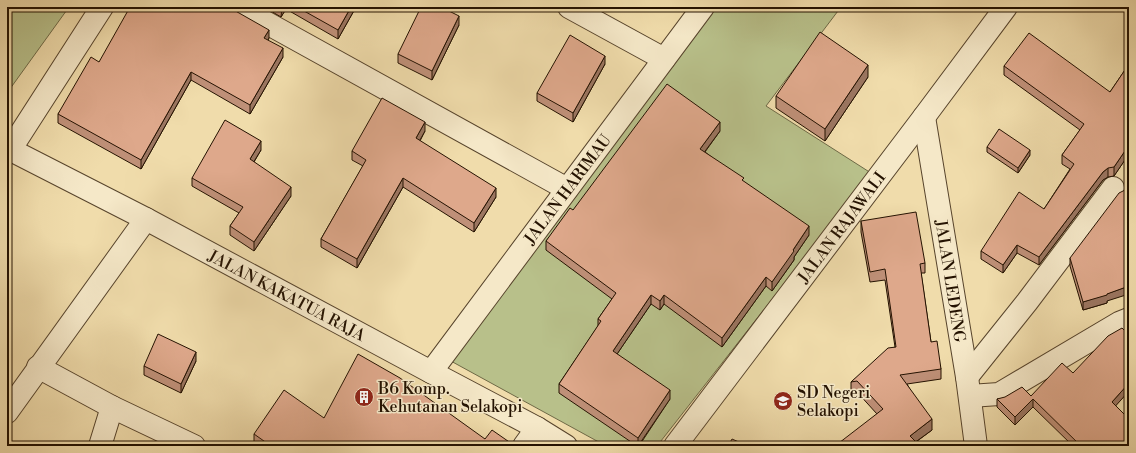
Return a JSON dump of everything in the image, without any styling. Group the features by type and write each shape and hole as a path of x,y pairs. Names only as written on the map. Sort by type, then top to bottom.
{"street":[{"path":"9,149 102,7"},
{"path":"238,7 567,189"},
{"path":"569,7 664,59"},
{"name":"JALAN HARIMAU","path":"431,372 703,7"},
{"name":"JALAN RAJAWALI","path":"675,446 1006,7"},
{"name":"JALAN LEDENG","path":"925,115 976,446"},
{"name":"JALAN KAKATUA RAJA","path":"9,149 146,219 537,428 566,446"},
{"path":"1113,188 1027,302 968,387 999,394 1119,323 1129,319"},
{"path":"7,412 15,384 38,367 146,219"},
{"path":"38,367 112,407 194,446"},
{"path":"100,446 112,407"},
{"path":"524,446 537,428"}],"green space":[{"path":"7,7 69,7 7,93"},
{"path":"716,7 841,7 766,106 871,173 657,446 606,446 449,360"}],"building":[{"path":"130,7 230,7 269,30 264,38 283,48 250,105 191,72 141,160 58,114 91,57 99,62"},
{"path":"297,7 351,7 338,30"},
{"path":"421,7 441,7 459,16 432,71 398,54"},
{"path":"820,32 868,65 825,129 776,96"},
{"path":"1029,33 1110,92 1129,64 1129,145 1114,167 1108,168 1103,172 1039,257 1017,245 1003,265 981,251 1019,192 1044,209 1074,164 1062,155 1084,124 1004,66"},
{"path":"570,35 605,56 573,113 537,93"},
{"path":"667,84 720,122 700,149 744,178 742,180 809,226 793,250 794,251 772,282 766,277 722,338 664,295 660,301 651,295 613,351 670,390 638,438 559,384 601,321 598,319 616,293 546,241 570,208 573,210"},
{"path":"382,98 425,122 416,138 496,188 474,223 403,178 357,259 321,239 366,160 352,151"},
{"path":"225,120 261,141 250,159 291,187 254,242 230,226 243,207 192,178"},
{"path":"999,129 1030,150 1018,168 987,147"},
{"path":"1129,188 1129,286 1107,295 1083,302 1070,258 1119,193"},
{"path":"916,212 925,263 920,264 931,342 937,341 941,369 900,375 932,419 910,436 920,446 835,446 883,409 857,381 851,382 888,348 896,347 885,269 870,272 861,221"},
{"path":"1122,328 1129,335 1129,383 1112,402 1129,419 1129,446 1081,446 1033,399 1015,417 997,399 1005,397 1022,387 1031,396 1062,363 1073,373 1108,336"},
{"path":"158,334 196,352 181,384 144,366"},
{"path":"358,354 400,378 485,439 492,430 515,446 271,446 254,434 284,390 324,418"},
{"path":"732,439 748,446 728,446"}],"place":[{"name":"B6 Komp. Kehutanan Selakopi","path":"364,397"},
{"name":"SD Negeri Selakopi","path":"783,401"}]}
